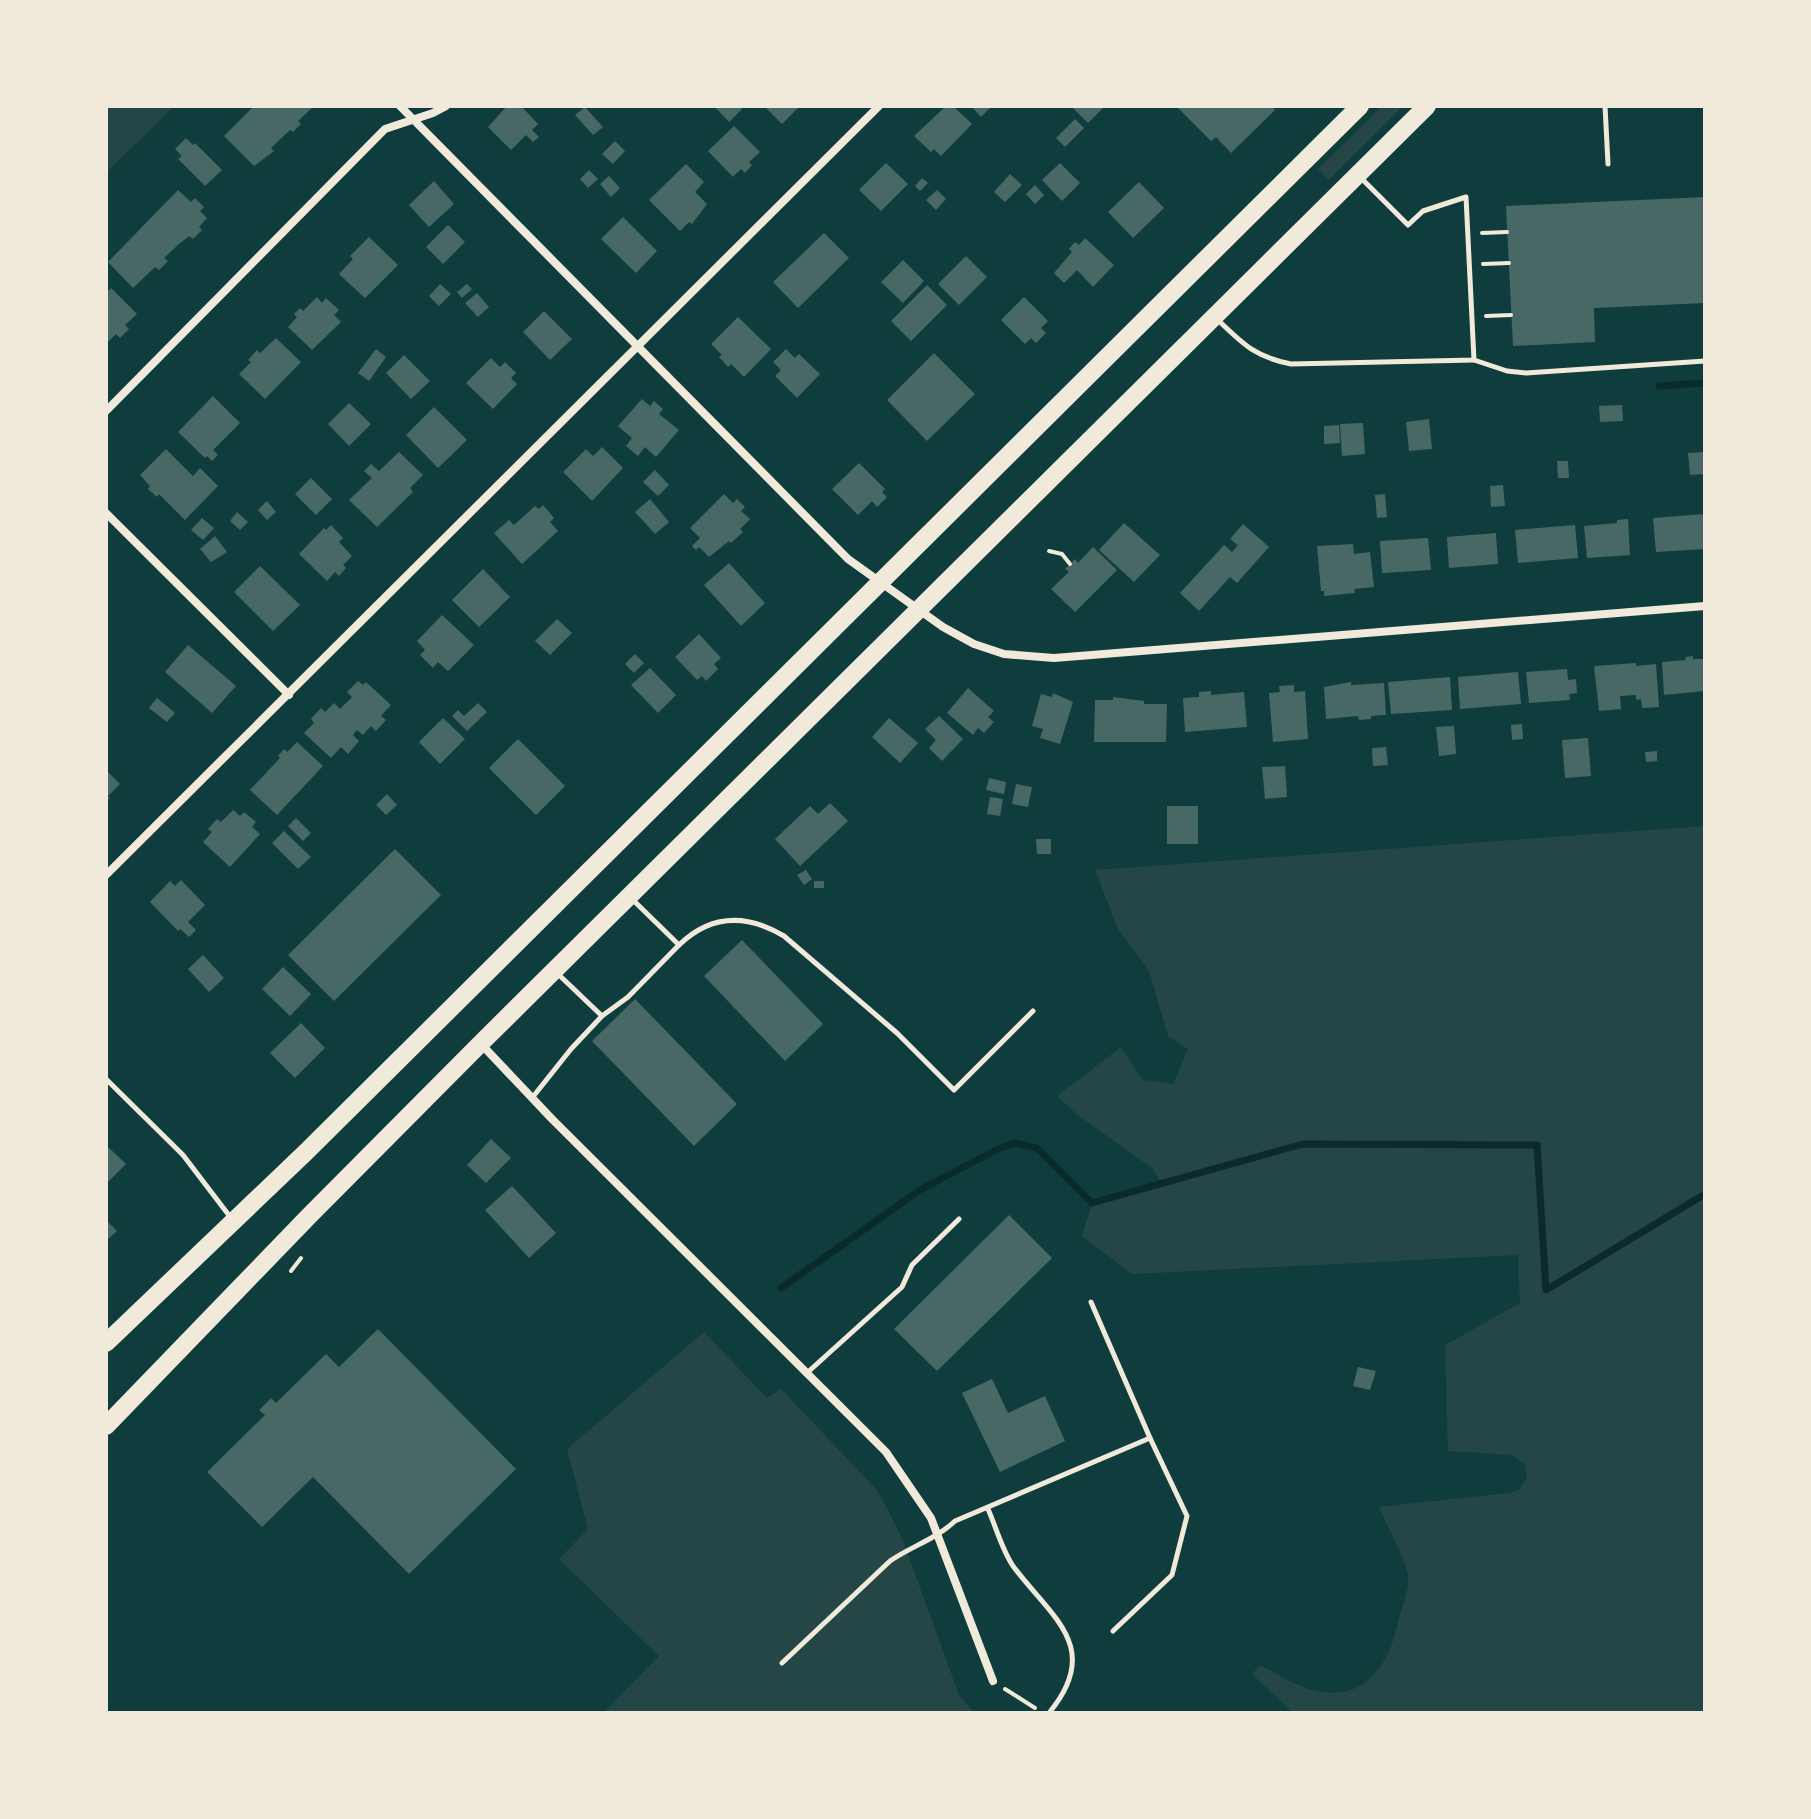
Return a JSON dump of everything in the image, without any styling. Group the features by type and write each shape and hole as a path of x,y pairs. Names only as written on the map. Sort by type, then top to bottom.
{"main road":[{"path":"106,1426 480,1044 1427,106"},
{"path":"106,1343 306,1152 1350,112"}],"street":[{"path":"400,106 848,559 917,609 982,648 1016,656 1054,658 1705,606"},
{"path":"106,411 385,129 446,106"},
{"path":"106,875 879,106"},
{"path":"106,513 289,695"},
{"path":"480,1044 886,1452 923,1503 993,1681"}],"lane":[{"path":"1605,106 1608,164"},
{"path":"1358,174 1408,225 1423,211 1466,197 1474,360"},
{"path":"1214,316 1251,351 1267,359 1291,364 1474,360 1507,371 1526,373 1705,361"},
{"path":"629,897 679,945"},
{"path":"532,1098 602,1016 628,997 692,933 711,924 745,921 769,927 784,936 897,1033 954,1090 1033,1011"},
{"path":"554,971 602,1016"},
{"path":"106,1079 183,1155 233,1220"},
{"path":"808,1372 902,1287 912,1265 959,1219"},
{"path":"1091,1302 1187,1516 1172,1575 1113,1631"},
{"path":"782,1663 890,1561 920,1542 938,1537 955,1521 1150,1438"},
{"path":"988,1509 1011,1563 1058,1618 1071,1648 1070,1679 1061,1699 1047,1713"}],"path":[{"path":"1467,234 1507,232"},
{"path":"1469,264 1509,263"},
{"path":"1472,317 1511,315"},
{"path":"1049,551 1062,554 1070,564"},
{"path":"993,1681 1047,1713"}],"shaded area":[{"path":"106,106 174,106 106,173"},
{"path":"1382,106 1403,106 1329,180 1318,169"},
{"path":"1705,826 1705,1713 1293,1713 1252,1674 1260,1665 1309,1689 1327,1693 1343,1692 1369,1679 1387,1655 1405,1599 1408,1575 1379,1507 1508,1493 1519,1490 1527,1478 1525,1464 1512,1455 1448,1451 1445,1345 1520,1303 1518,1255 1132,1274 1082,1236 1092,1203 1162,1184 1152,1168 1079,1116 1057,1096 1121,1047 1143,1080 1173,1084 1188,1049 1168,1036 1149,971 1118,929 1095,870"},
{"path":"704,1332 767,1398 781,1389 876,1489 902,1538 959,1695 975,1713 603,1713 659,1656 559,1559 588,1529 567,1449"}],"building":[{"path":"254,106 314,106 298,121 301,124 293,132 290,130 271,148 274,151 254,166 224,136"},
{"path":"507,106 521,106 538,124 532,130 539,137 533,142 526,135 511,150 488,127"},
{"path":"714,106 739,106 742,109 729,122"},
{"path":"764,106 800,106 782,124"},
{"path":"946,106 953,106 972,124 941,156 934,149 931,152 914,136"},
{"path":"971,106 992,106 981,117"},
{"path":"1071,106 1105,106 1088,123"},
{"path":"1176,106 1271,106 1275,110 1231,153 1216,137 1211,141"},
{"path":"585,107 603,127 593,135 575,115"},
{"path":"1075,119 1084,128 1065,147 1056,138"},
{"path":"734,126 760,152 749,162 752,165 745,173 741,169 733,177 708,151"},
{"path":"186,138 222,170 205,186 178,159 182,156 175,149"},
{"path":"615,141 625,151 613,164 602,154"},
{"path":"886,163 908,184 881,211 859,190"},
{"path":"1060,163 1080,183 1062,201 1042,180"},
{"path":"686,164 704,182 695,192 707,204 692,224 689,222 680,231 649,200"},
{"path":"589,170 598,179 588,188 580,179"},
{"path":"1010,174 1022,185 1005,202 994,192"},
{"path":"609,176 620,188 611,197 600,184"},
{"path":"922,178 928,183 920,191 915,186"},
{"path":"434,181 454,204 429,227 409,205"},
{"path":"1139,182 1164,208 1133,238 1108,212"},
{"path":"1035,185 1044,195 1035,204 1026,194"},
{"path":"178,190 191,202 195,198 204,207 200,211 207,218 199,227 202,230 193,239 189,236 179,244 164,258 168,261 159,270 155,267 133,288 108,262"},
{"path":"937,190 946,199 936,210 926,200"},
{"path":"1705,197 1705,303 1594,308 1595,342 1513,346 1506,206"},
{"path":"623,217 657,251 636,273 601,239"},
{"path":"448,225 465,242 443,264 426,247"},
{"path":"824,233 849,258 798,308 773,282"},
{"path":"369,237 398,265 365,298 339,274 353,259 350,256"},
{"path":"1085,238 1114,265 1093,287 1077,270 1064,283 1054,273 1072,252 1069,249 1075,242 1079,245"},
{"path":"966,256 987,277 959,305 938,284"},
{"path":"903,260 924,281 903,303 881,282"},
{"path":"440,284 451,294 439,306 429,296"},
{"path":"467,284 472,289 462,298 457,292"},
{"path":"927,285 947,305 911,341 891,321"},
{"path":"111,288 137,314 125,325 129,329 120,338 116,334 106,344 106,293"},
{"path":"477,293 489,307 478,317 465,303"},
{"path":"317,297 322,303 326,298 339,310 334,315 341,322 312,350 288,327 297,317 294,314 300,308 303,311"},
{"path":"1024,297 1048,321 1041,328 1046,333 1036,343 1031,338 1025,344 1001,320"},
{"path":"544,311 572,339 550,360 523,332"},
{"path":"738,317 771,349 744,377 731,364 728,367 711,344"},
{"path":"276,338 301,362 265,399 239,374 257,350 260,353"},
{"path":"376,349 386,357 369,381 358,373"},
{"path":"786,349 795,358 799,354 820,374 797,398 775,376 781,370 773,362"},
{"path":"934,353 975,394 927,441 887,400"},
{"path":"404,355 430,381 411,399 386,373"},
{"path":"491,358 500,367 505,362 516,373 511,378 517,384 493,409 466,383"},
{"path":"213,396 240,423 213,450 218,455 212,461 178,432"},
{"path":"642,399 650,406 654,401 663,409 659,414 679,430 656,457 645,447 638,456 626,446 632,438 618,426"},
{"path":"349,403 371,424 349,446 328,424"},
{"path":"1622,405 1623,421 1600,422 1599,406"},
{"path":"434,407 467,440 438,468 406,435"},
{"path":"1429,419 1432,449 1409,451 1406,422"},
{"path":"1363,423 1365,454 1342,456 1340,424"},
{"path":"1339,425 1340,443 1324,444 1324,426"},
{"path":"602,447 623,468 592,501 563,472 586,449 593,456"},
{"path":"166,449 193,476 200,468 218,486 185,520 159,494 157,497 148,489 150,486 140,475"},
{"path":"399,452 423,475 410,488 413,492 377,527 349,500 372,478 364,471 371,464 379,471"},
{"path":"1705,452 1705,474 1690,475 1688,453"},
{"path":"1557,461 1568,461 1569,478 1558,478"},
{"path":"859,463 885,489 882,492 887,497 877,507 872,501 858,515 832,489"},
{"path":"655,470 669,485 658,496 643,482"},
{"path":"311,478 332,499 316,515 295,494"},
{"path":"1503,485 1505,506 1491,507 1490,486"},
{"path":"724,494 733,503 737,499 745,507 741,511 750,519 740,529 743,532 709,557 699,547 696,550 692,546 700,538 690,528"},
{"path":"1385,494 1387,517 1377,518 1375,495"},
{"path":"650,499 669,522 655,534 635,512"},
{"path":"267,501 276,512 267,520 258,510"},
{"path":"543,505 554,518 550,522 558,531 522,564 494,533 509,520 514,525 535,506 539,509"},
{"path":"237,512 248,522 240,530 230,521"},
{"path":"1705,514 1705,549 1656,552 1653,518"},
{"path":"202,518 214,528 203,540 191,530"},
{"path":"1628,519 1630,555 1587,558 1584,526"},
{"path":"1124,523 1160,555 1134,582 1099,550"},
{"path":"1243,524 1269,547 1237,583 1230,577 1199,611 1180,593 1224,545 1232,552 1238,545 1230,539"},
{"path":"331,525 343,538 339,542 352,556 343,565 346,568 339,576 335,572 327,581 299,554 324,528 326,530"},
{"path":"1575,525 1578,558 1518,563 1515,530"},
{"path":"1496,533 1498,564 1449,568 1447,537"},
{"path":"215,536 227,552 211,562 200,549"},
{"path":"1428,538 1431,570 1382,573 1380,541"},
{"path":"1353,544 1354,554 1370,552 1374,587 1354,589 1355,593 1324,596 1317,546"},
{"path":"1093,547 1117,570 1075,612 1051,589 1069,572 1065,569 1075,559 1078,563"},
{"path":"729,563 765,603 741,626 704,585"},
{"path":"260,566 300,605 273,631 234,592"},
{"path":"483,569 510,597 479,627 452,600"},
{"path":"442,615 474,645 448,671 438,662 433,668 420,655 425,650 417,641"},
{"path":"557,619 572,633 550,655 535,641"},
{"path":"699,634 721,658 714,664 718,669 706,681 702,676 697,680 675,657"},
{"path":"188,645 236,686 212,713 165,672"},
{"path":"635,654 644,663 634,673 625,664"},
{"path":"1693,656 1693,659 1704,659 1705,691 1664,695 1662,662 1686,660 1685,657"},
{"path":"1636,663 1636,666 1656,664 1659,707 1642,708 1641,699 1636,700 1636,695 1620,696 1621,709 1599,711 1594,666"},
{"path":"650,668 676,695 658,713 631,685"},
{"path":"1567,669 1568,680 1576,679 1577,693 1569,694 1570,700 1529,703 1526,672"},
{"path":"1518,672 1521,704 1460,709 1458,677"},
{"path":"1450,677 1452,710 1391,714 1388,682"},
{"path":"358,681 363,685 366,682 391,705 381,716 386,720 376,731 371,726 363,735 357,730 353,735 359,741 348,754 341,747 331,758 304,733 314,723 311,719 321,708 325,712 334,703 340,709 352,697 347,692"},
{"path":"1351,682 1351,685 1384,683 1386,715 1359,720 1358,716 1326,719 1324,687"},
{"path":"1294,685 1294,692 1305,691 1308,739 1273,742 1269,693 1280,692 1279,686"},
{"path":"968,688 994,711 988,717 994,722 984,733 978,728 973,735 947,713"},
{"path":"1211,691 1211,695 1244,692 1247,727 1185,732 1183,698 1199,697 1199,692"},
{"path":"1053,693 1073,702 1060,744 1040,738 1043,729 1032,726 1041,694 1052,697"},
{"path":"1113,697 1144,701 1144,704 1167,704 1166,742 1094,742 1095,700 1113,700"},
{"path":"157,698 175,713 167,722 149,708"},
{"path":"478,703 487,712 467,731 452,716 458,710 464,716"},
{"path":"939,716 963,739 942,761 929,748 936,740 925,729"},
{"path":"443,718 465,739 440,764 419,742"},
{"path":"889,718 918,743 900,763 872,737"},
{"path":"1522,724 1523,739 1512,740 1511,725"},
{"path":"1454,726 1456,754 1439,756 1436,727"},
{"path":"1588,738 1591,776 1565,778 1562,740"},
{"path":"518,739 565,786 536,815 489,768"},
{"path":"297,742 323,766 277,815 250,790 280,758 278,756 284,749 287,752"},
{"path":"1386,747 1388,765 1373,766 1372,748"},
{"path":"1657,751 1657,761 1646,762 1645,752"},
{"path":"1285,766 1287,797 1265,799 1262,767"},
{"path":"106,770 120,784 106,801"},
{"path":"989,778 1006,782 1004,794 986,790"},
{"path":"1016,784 1032,787 1028,807 1012,804"},
{"path":"387,794 397,805 386,815 376,805"},
{"path":"990,797 1003,799 1000,816 987,814"},
{"path":"830,803 848,821 800,866 775,839 810,806 818,814"},
{"path":"1167,806 1198,806 1198,844 1167,844"},
{"path":"233,810 240,816 244,812 256,822 252,827 260,834 230,867 203,842 212,832 208,829 217,819 221,822"},
{"path":"296,818 311,833 303,841 288,826"},
{"path":"284,831 311,857 298,869 272,843"},
{"path":"1036,839 1051,839 1051,854 1037,854"},
{"path":"395,849 441,895 334,1001 288,955"},
{"path":"806,870 812,879 804,885 797,875"},
{"path":"181,880 205,905 188,922 196,930 189,937 180,929 178,931 150,902 170,881 175,886"},
{"path":"814,881 824,881 824,888 814,888"},
{"path":"742,940 823,1024 785,1061 704,976"},
{"path":"203,955 224,978 209,992 188,969"},
{"path":"283,967 311,994 290,1016 262,989"},
{"path":"635,999 737,1104 694,1146 592,1041"},
{"path":"301,1023 325,1048 295,1078 270,1053"},
{"path":"491,1139 511,1158 486,1183 467,1165"},
{"path":"106,1145 126,1164 106,1184"},
{"path":"512,1186 556,1233 529,1258 485,1210"},
{"path":"1009,1215 1052,1258 937,1371 894,1329"},
{"path":"106,1220 117,1231 106,1241"},
{"path":"378,1329 516,1469 409,1574 313,1477 262,1527 207,1472 265,1415 259,1410 271,1398 276,1403 326,1354 339,1367"},
{"path":"1358,1367 1376,1371 1370,1390 1353,1386"},
{"path":"992,1379 1008,1413 1045,1396 1065,1441 1000,1472 962,1393"}],"waterway":[{"path":"1659,386 1705,383"},
{"path":"781,1288 920,1190 1015,1143 1037,1148 1092,1203 1303,1144 1537,1145 1546,1290 1705,1194"}]}
